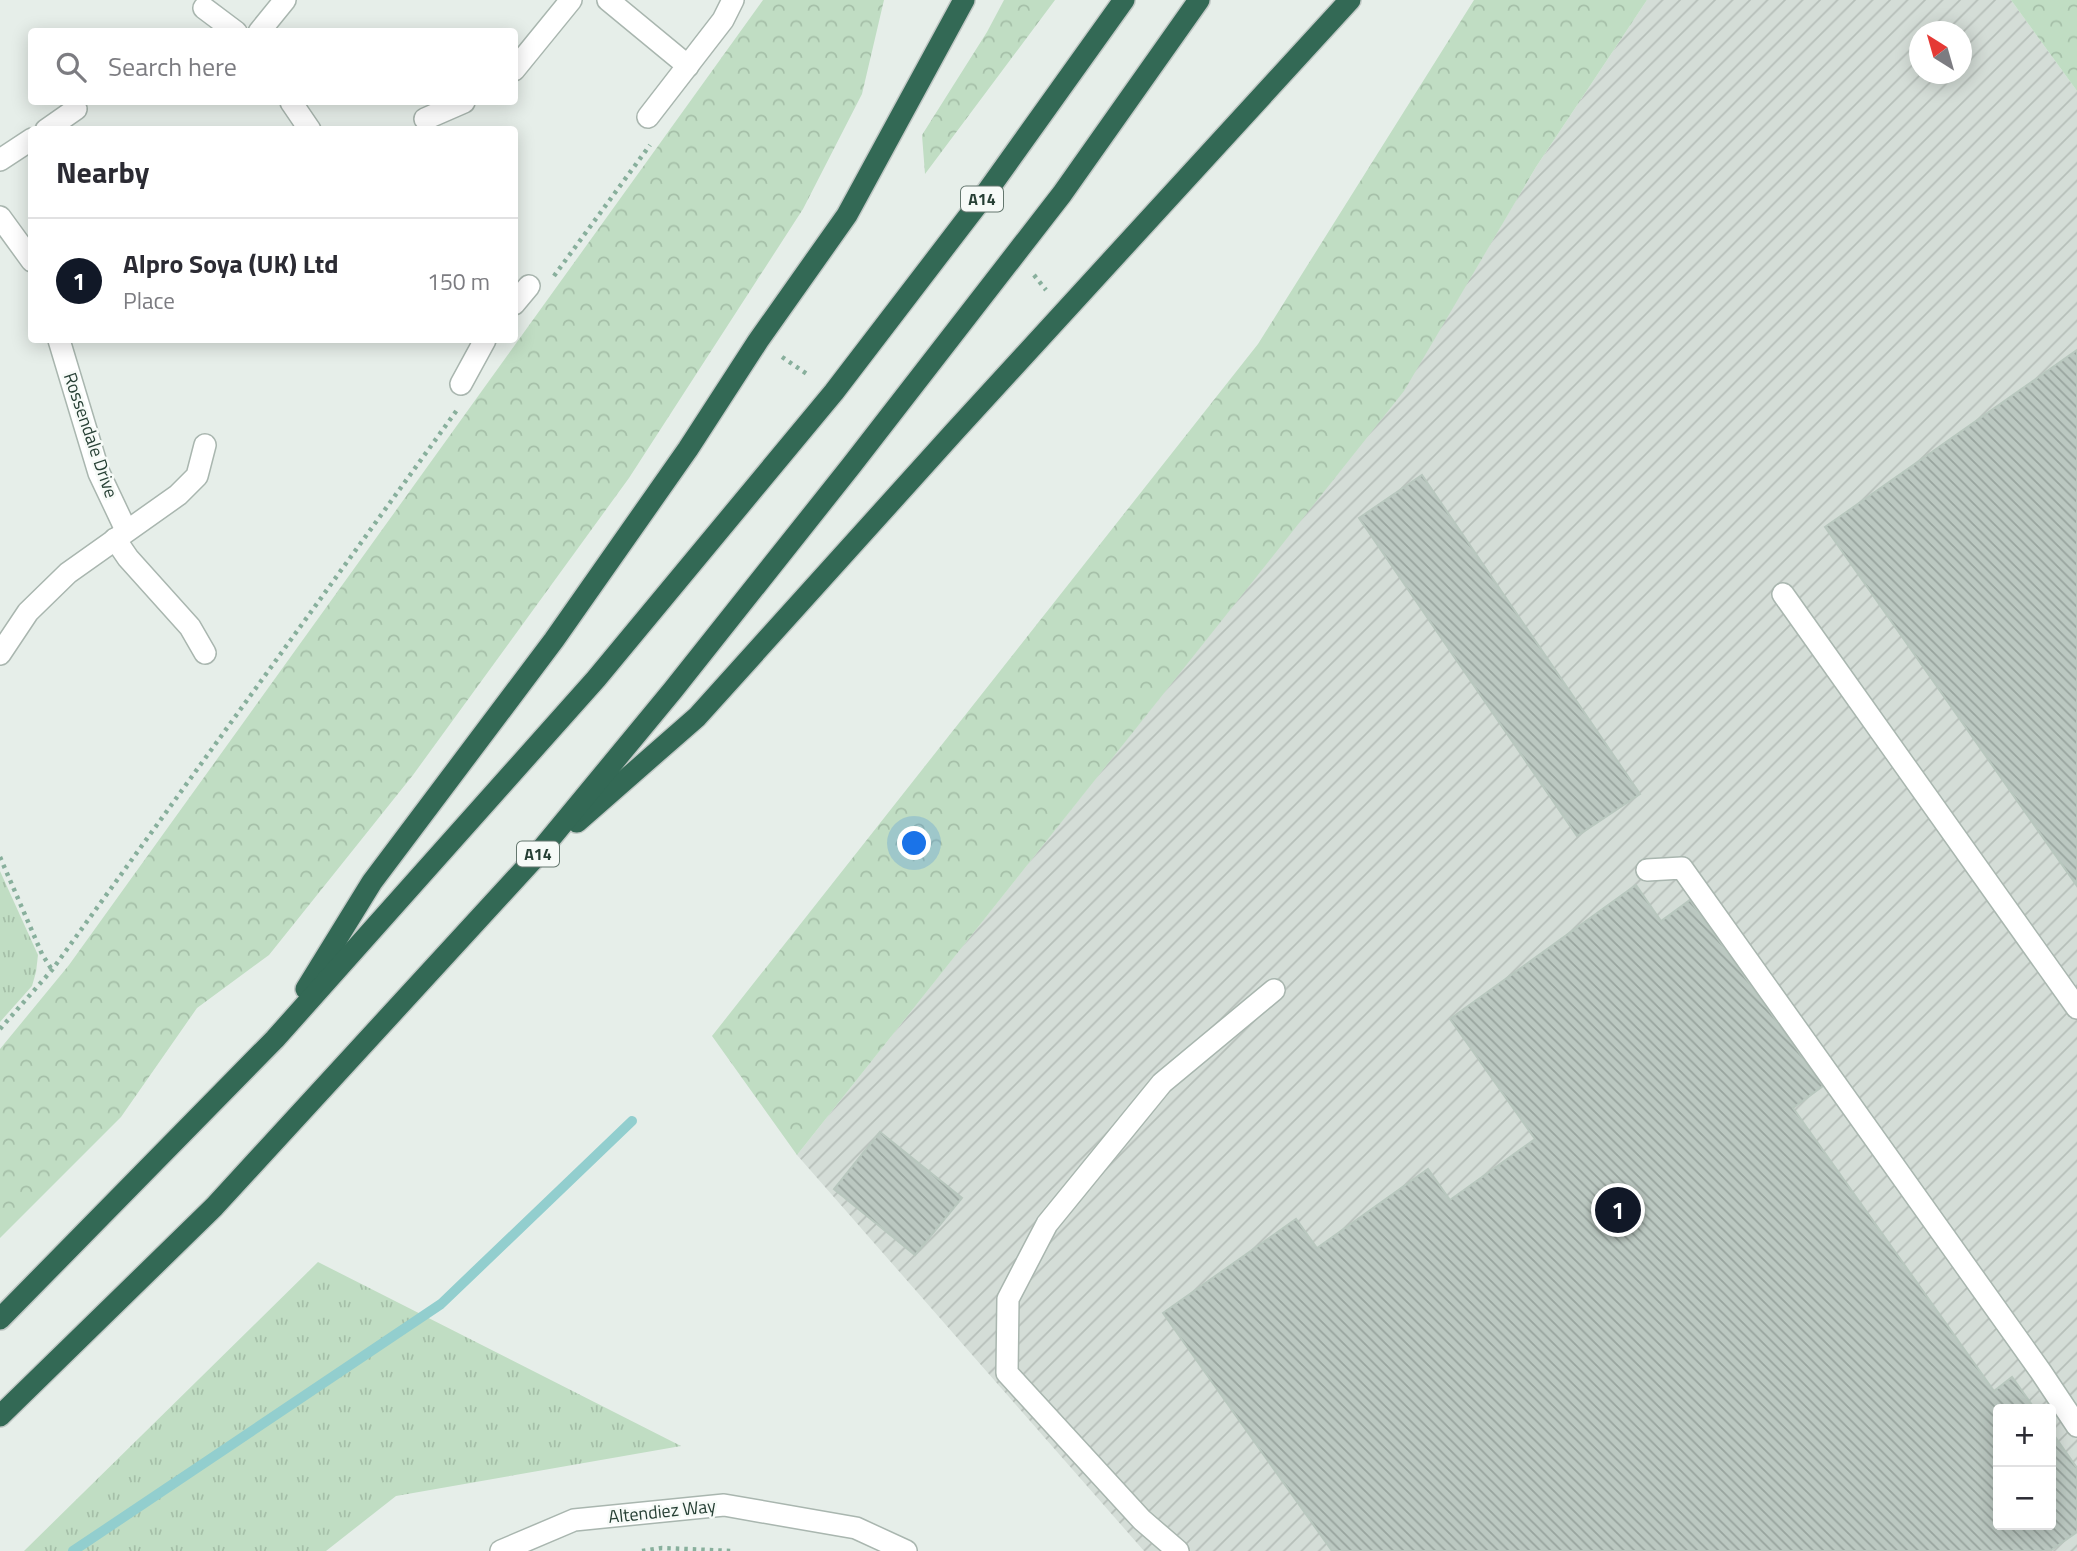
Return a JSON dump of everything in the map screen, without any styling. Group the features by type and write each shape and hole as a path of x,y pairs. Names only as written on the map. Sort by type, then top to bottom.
{"highway":[{"path":"275,1039 372,882 554,640 847,215 964,0"},
{"name":"A14","path":"0,1320 275,1039 596,679 834,392 981,200 1124,0"},
{"name":"A14","path":"0,1416 214,1207 531,862 673,690 1062,194 1199,0"},
{"path":"531,862 697,717 1350,0"}],"street":[{"path":"262,28 285,0"},
{"path":"518,65 571,0"},
{"path":"608,0 688,66"},
{"path":"648,117 723,20 733,0"},
{"path":"204,8 231,28"},
{"path":"293,105 307,126"},
{"path":"425,119 457,105"},
{"path":"52,126 76,109"},
{"path":"0,160 28,142"},
{"path":"0,217 28,256"},
{"path":"518,301 539,285"},
{"name":"Rossendale Drive","path":"60,343 128,558 190,627 205,653"},
{"path":"462,393 482,343"},
{"path":"0,654 28,612 68,573 178,495 197,476 205,445"},
{"path":"1783,594 2077,1008"},
{"path":"1647,870 1682,868 2034,1361 2077,1426"},
{"path":"1178,1551 1142,1520 1007,1373 1008,1299 1047,1224 1162,1083 1274,990"},
{"name":"Altendiez Way","path":"501,1551 574,1520 724,1505 856,1528 906,1551"}],"path":[{"path":"539,285 655,139"},
{"path":"1023,244 1034,276 1067,310"},
{"path":"758,341 834,392"},
{"path":"0,1029 52,970 462,393"},
{"path":"0,856 42,954 52,970"},
{"path":"642,1551 662,1548 733,1551"}],"shaded area":[{"path":"1647,0 2011,0 2077,91 2077,1551 1144,1551 797,1155 1403,391 1536,167"}],"green space":[{"path":"763,0 884,0 862,94 803,209 629,478 413,775 269,955 197,1008 121,1117 0,1238 0,1049 69,965"},
{"path":"1004,0 1055,0 925,174 922,135"},
{"path":"1474,0 1647,0 1536,167 1404,391 797,1155 712,1036 1258,344"},
{"path":"2011,0 2077,0 2077,91"},
{"path":"0,871 38,955 32,986 0,1022"},
{"path":"318,1262 681,1446 396,1496 326,1551 24,1551"}],"building":[{"path":"2077,350 2077,886 1825,527"},
{"path":"1422,475 1640,794 1577,836 1359,518"},
{"path":"1636,885 1661,921 1690,900 1823,1086 1793,1108 1994,1391 2012,1377 2031,1404 1993,1404 1993,1530 2056,1530 2056,1438 2077,1468 2077,1532 2050,1551 1332,1551 1163,1313 1296,1219 1317,1248 1428,1169 1450,1200 1535,1139 1450,1019"},
{"path":"880,1132 962,1198 915,1255 834,1189"}],"waterway":[{"path":"73,1551 441,1304 632,1121"}],"place":[{"name":"Alpro Soya (UK) Ltd","path":"1618,1210"}]}
